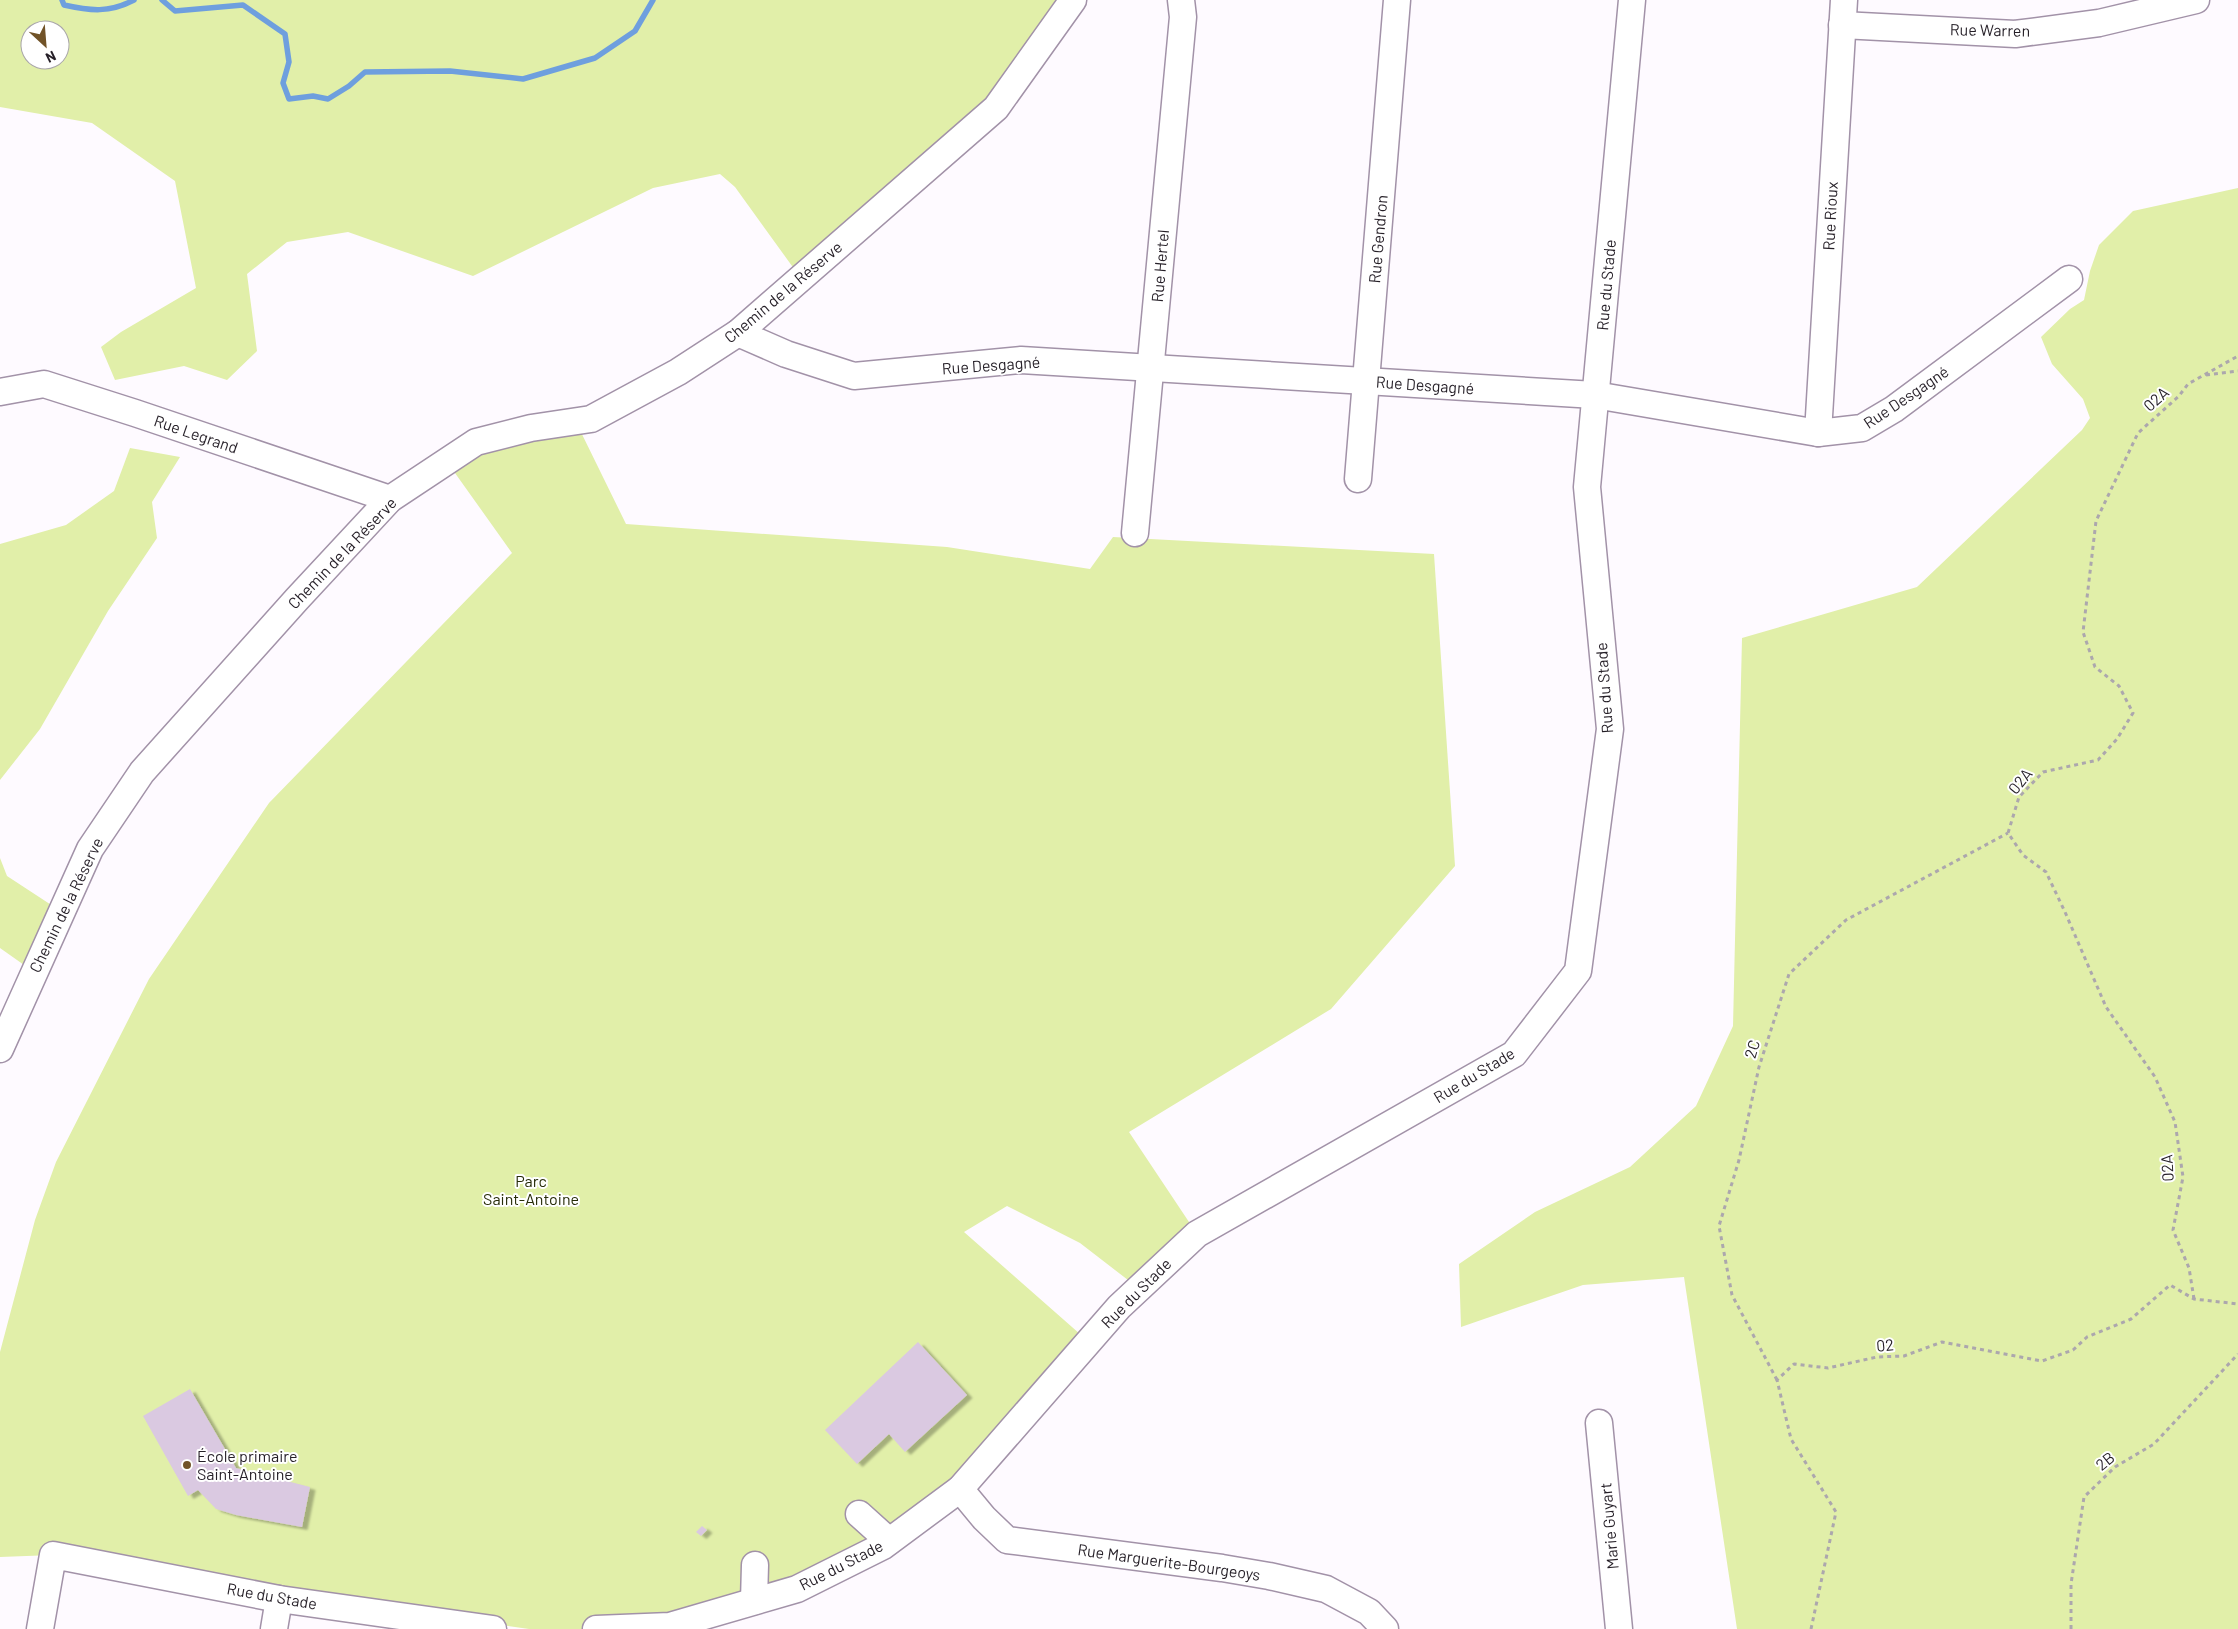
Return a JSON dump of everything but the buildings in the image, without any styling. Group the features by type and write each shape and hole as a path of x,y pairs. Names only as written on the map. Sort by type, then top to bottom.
{"street":[{"name":"Chemin de la Réserve","path":"0,1050 90,849 142,772 297,599 390,500 476,442 531,428 592,419 678,372 738,333 996,108 1073,0"},
{"name":"Rue Hertel","path":"1135,533 1183,17 1181,0"},
{"name":"Rue Gendron","path":"1358,479 1397,0"},
{"name":"Rue du Stade","path":"596,1629 670,1626 796,1589 889,1542 960,1489 1119,1307 1198,1234 1514,1054 1578,971 1610,729 1587,486 1632,0"},
{"name":"Rue Warren","path":"1843,12 2015,34 2099,23 2196,0"},
{"name":"Rue Rioux","path":"1818,433 1843,12"},
{"name":"Rue Desgagné","path":"738,333 786,354 854,376 1021,360 1595,395 1818,433 1862,428 1894,409 2069,279"},
{"name":"Rue Legrand","path":"0,392 44,384 390,500"},
{"name":"Marie Guyart","path":"1599,1423 1618,1629"},
{"name":"Rue Marguerite-Bourgeoys","path":"960,1489 984,1518 1007,1540 1222,1568 1326,1589 1370,1612 1385,1629"},
{"path":"859,1514 889,1542"},
{"name":"Rue du Stade","path":"40,1629 53,1555 279,1599 493,1629"},
{"path":"754,1601 755,1565"},
{"path":"274,1629 279,1599"}],"path":[{"name":"02A","path":"2194,1298 2189,1268 2173,1230 2184,1177 2175,1122 2155,1077 2106,1007 2046,872 2022,855 2008,833 2019,797 2043,772 2098,760 2117,739 2133,713 2119,686 2095,666 2083,632 2096,521 2138,433 2179,396 2188,384 2238,356"},
{"path":"2204,375 2238,371"},
{"name":"2C","path":"1778,1380 1732,1295 1719,1226 1739,1160 1759,1067 1789,974 1846,920 2008,833"},
{"name":"02","path":"1778,1380 1794,1364 1828,1368 1877,1357 1904,1356 1942,1342 2042,1361 2073,1350 2087,1337 2131,1319 2170,1285 2194,1298 2238,1304"},
{"name":"2B","path":"2071,1629 2071,1584 2084,1498 2115,1467 2154,1444 2238,1354"},
{"path":"1778,1380 1792,1439 1836,1512 1811,1629"}],"green space":[{"path":"0,0 1065,0 997,108 805,284 735,187 720,174 653,188 473,276 348,232 287,242 247,274 257,351 227,380 184,366 115,380 101,347 121,332 196,288 175,181 92,123 0,107"},
{"path":"2238,188 2238,1629 1737,1629 1684,1277 1583,1285 1461,1327 1459,1264 1535,1212 1630,1167 1696,1106 1733,1026 1742,638 1917,587 2082,430 2090,418 2083,399 2052,364 2041,337 2070,309 2084,300 2090,271 2099,245 2133,211"},
{"name":"Parc Saint-Antoine","path":"575,420 626,524 947,547 1090,569 1113,537 1434,554 1455,866 1331,1009 1129,1132 1197,1234 1150,1297 1080,1243 1007,1206 964,1232 1097,1349 879,1555 667,1629 529,1629 277,1594 53,1555 0,1557 0,1352 35,1220 56,1162 149,979 269,803 512,553 445,459"},
{"path":"130,448 180,457 152,502 157,538 108,611 40,729 0,780 0,544 66,525 114,491"},
{"path":"0,858 7,876 62,912 34,972 0,948"}],"waterway":[{"path":"62,0 64,5 100,10 116,7 134,0"},
{"path":"162,0 175,11 243,5 285,34 289,62 283,83 289,99 313,96 328,99 349,86 365,72 450,71 523,79 595,58 635,31 653,0"}],"place":[{"name":"École primaire Saint-Antoine","path":"187,1465"}]}
